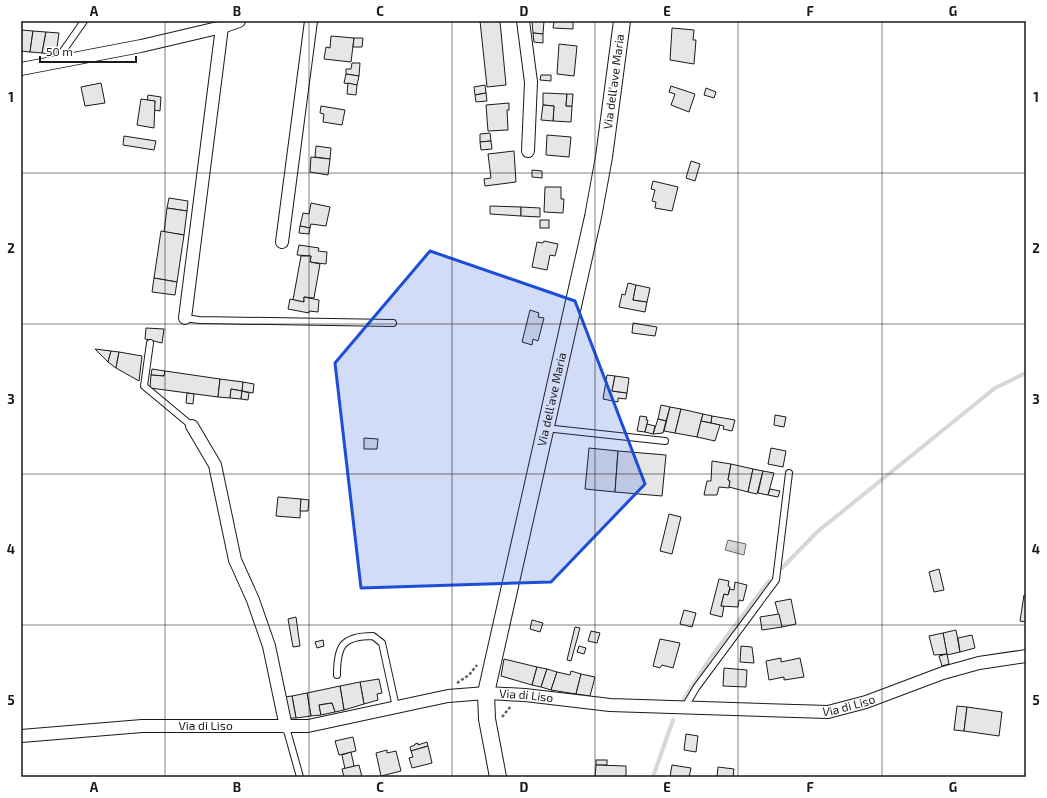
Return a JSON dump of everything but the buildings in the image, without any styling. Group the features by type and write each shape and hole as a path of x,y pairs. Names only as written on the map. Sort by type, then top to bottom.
{"street":[{"path":"21,69 141,46 222,27 239,21"},
{"path":"282,242 311,21"},
{"path":"523,21 531,82 528,151"},
{"name":"Via dell'ave Maria","path":"498,777 487,719 486,693 593,217 604,157 622,21"},
{"path":"185,318 222,27"},
{"path":"192,426 215,465 235,560 253,600 269,646 286,727"},
{"name":"Via di Liso","path":"21,736 142,726 308,726 448,696 486,693 525,695 610,705 685,707 745,711 828,712 866,702 943,672 979,663 1026,656"}],"lane":[{"path":"55,62 84,21"},
{"path":"185,318 199,320 393,323"},
{"path":"150,343 144,386 192,426"},
{"path":"546,428 665,442"},
{"path":"685,707 696,688 776,580 789,472"},
{"path":"337,675 337,658 341,647 349,638 373,636 382,643 396,707"},
{"path":"286,727 300,777"}],"path":[{"path":"455,684 469,675 479,661"},
{"path":"501,720 508,708 517,703"}],"highlighted area":[{"path":"430,251 575,301 645,484 551,582 361,588 335,363"}],"water":[{"path":"728,540 746,544 744,555 725,550"}],"waterway":[{"path":"782,568 817,532 995,388 1026,373"},
{"path":"684,699 711,657 769,581"},
{"path":"653,777 673,720"}]}
